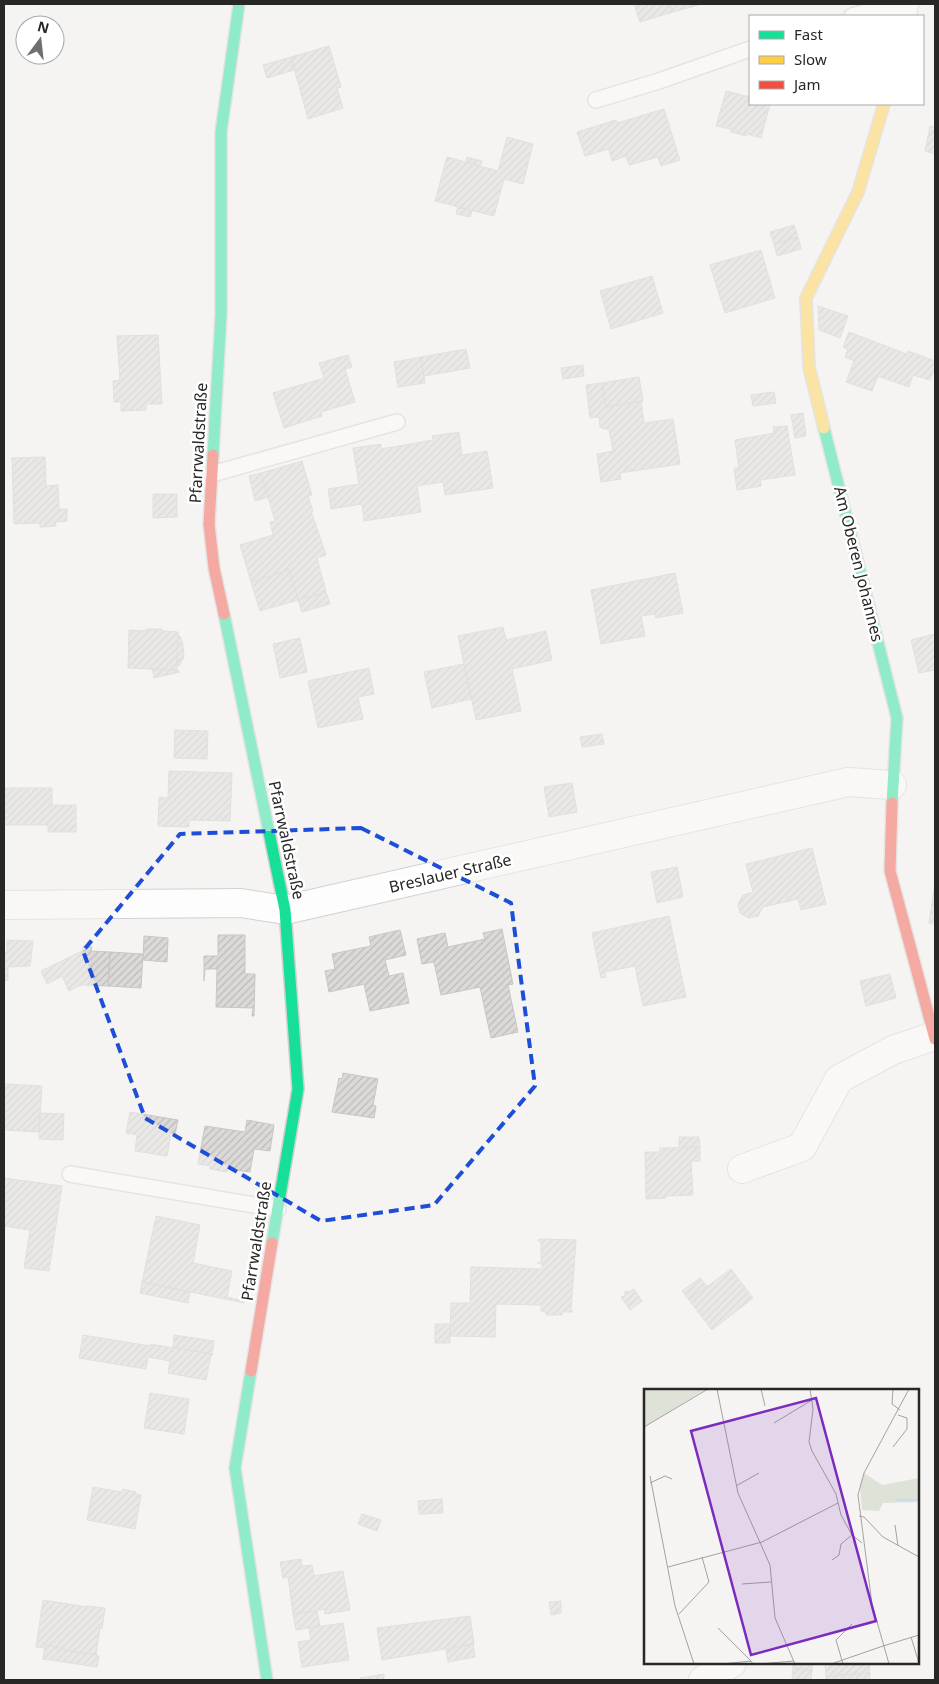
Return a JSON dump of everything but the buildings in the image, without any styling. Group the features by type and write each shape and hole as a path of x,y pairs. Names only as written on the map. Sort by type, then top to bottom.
{"street":[{"name":"Pfarrwaldstraße","path":"240,4 222,132 221,316 209,524 214,568 285,910 298,1089 235,1468 266,1680"},
{"name":"Am Oberen Johannes","path":"742,1169 802,1147 839,1080 892,1050 935,1038 890,871 892,785 897,718 809,368 806,298 858,192 884,105"},
{"name":"Breslauer Straße","path":"4,905 240,903 285,910 848,782 892,785"},
{"path":"703,1680 730,1664"}],"lane":[{"path":"856,15 882,8 903,9"},
{"path":"596,100 659,81 749,49"},
{"path":"212,474 397,422"},
{"path":"70,1174 278,1209"}],"highlighted area":[{"path":"361,828 511,903 535,1086 434,1205 321,1221 145,1118 83,951 180,834"}],"traffic: fast":[{"path":"213,455 221,315 221,132 239,4"},
{"path":"824,428 897,718 892,803"},
{"path":"224,614 285,910 298,1089 272,1243"},
{"path":"251,1371 235,1468 267,1680"}],"traffic: slow":[{"path":"824,428 809,367 806,298 858,192 884,105"}],"traffic: jam":[{"path":"213,455 209,524 214,568 224,614"},
{"path":"892,803 890,871 935,1039"},
{"path":"251,1371 272,1243"}]}
